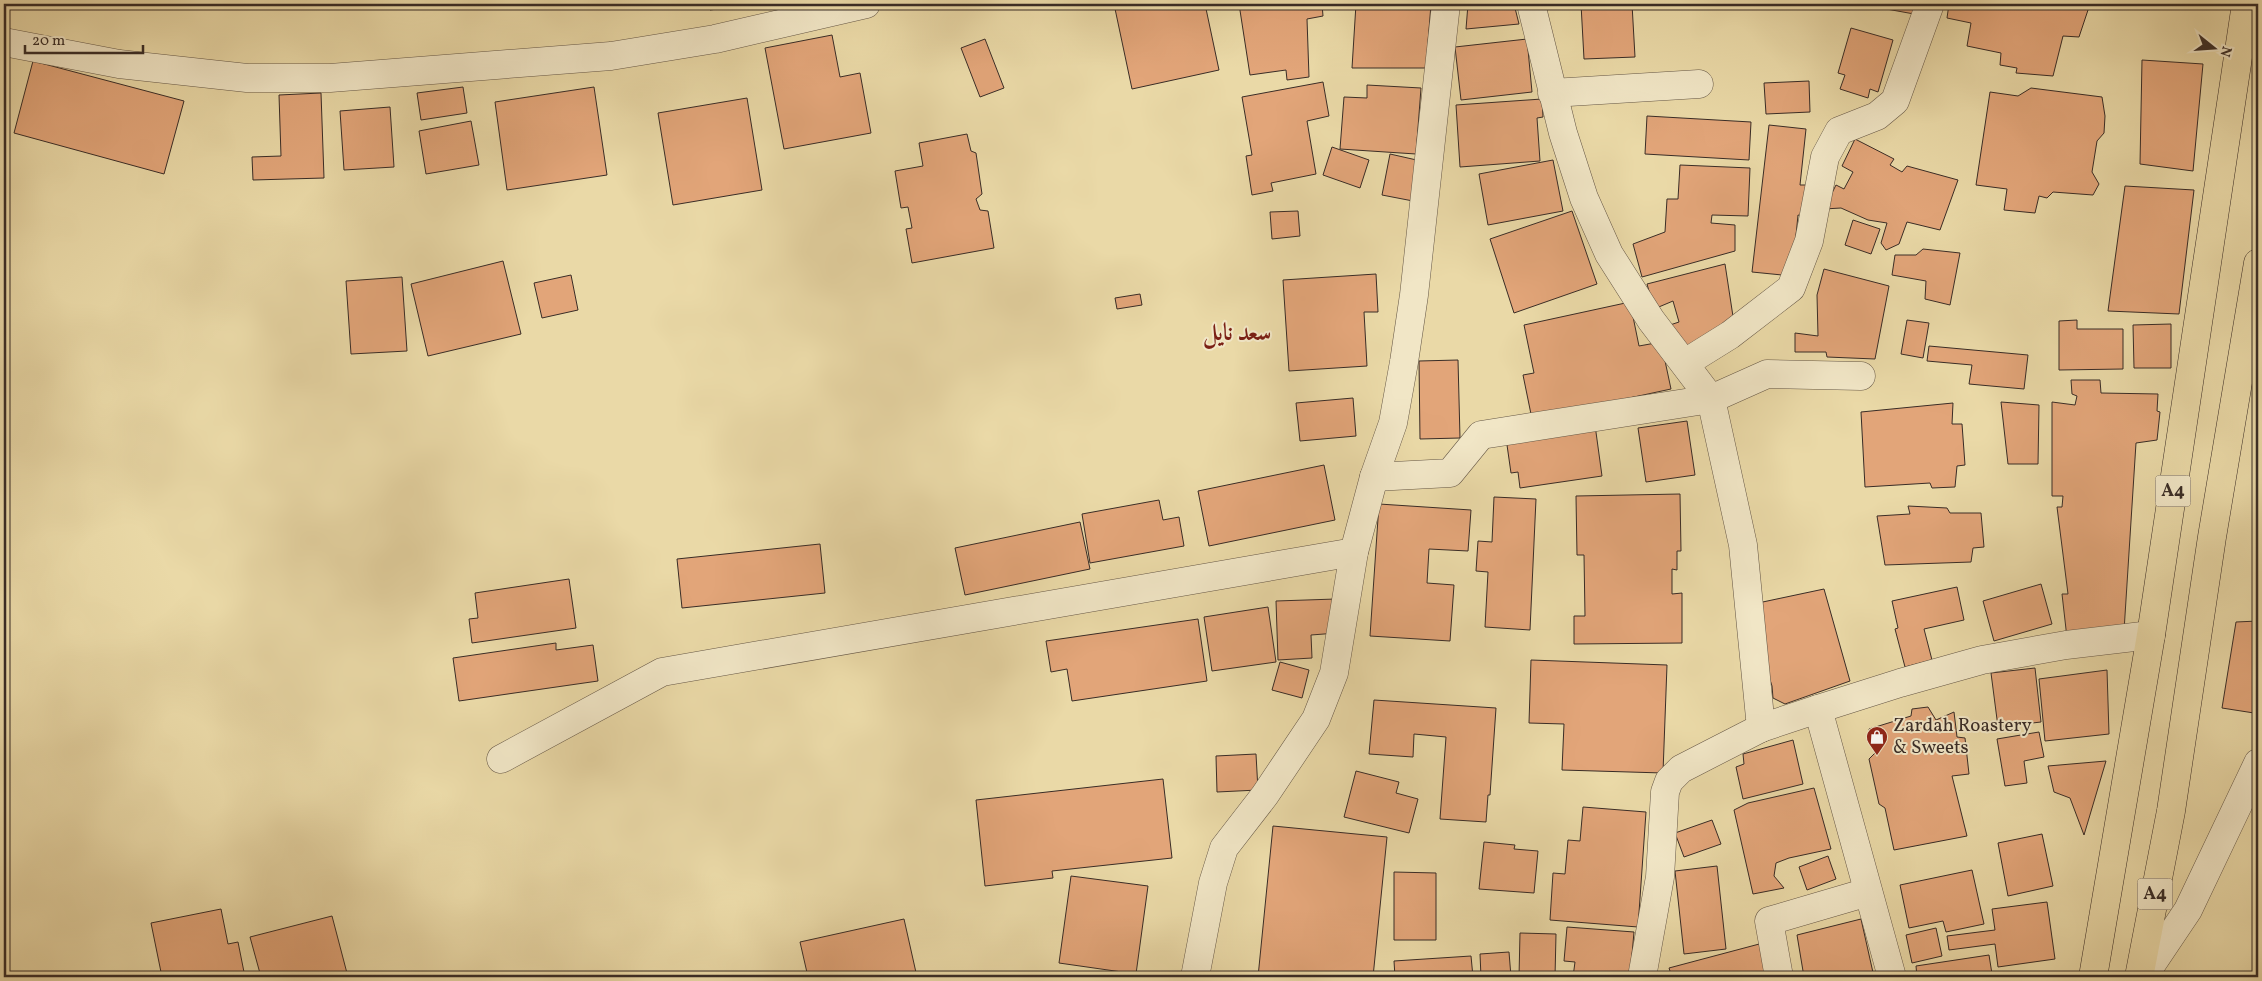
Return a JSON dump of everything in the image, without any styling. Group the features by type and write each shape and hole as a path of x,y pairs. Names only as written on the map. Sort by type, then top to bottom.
{"highway":[{"name":"A4","path":"2093,977 2151,635 2246,4"},
{"name":"A4","path":"2139,977 2171,811 2212,537 2258,263"}],"street":[{"path":"4,42 119,64 247,78 330,78 611,56 715,39 866,4"},
{"path":"1195,977 1213,883 1224,848 1265,795 1316,719 1334,673 1354,552 1374,477 1393,423 1413,305 1446,4"},
{"path":"1531,4 1546,58 1562,133 1584,198 1609,254 1651,320 1711,399 1743,545 1761,728"},
{"path":"1685,363 1730,335 1791,288 1809,242 1825,156 1838,131 1877,116 1895,101 1930,4"},
{"path":"1552,92 1699,84"},
{"path":"1374,477 1450,473 1481,435 1711,399 1767,374 1861,376"},
{"path":"501,759 662,672 1354,552"},
{"path":"1642,977 1660,877 1664,792 1669,781 1681,769 1761,728 1900,683 1982,660 2066,645 2151,635"},
{"path":"1818,709 1892,977"},
{"path":"2143,977 2188,910 2258,763"},
{"path":"1779,977 1769,921 1868,892"}],"building":[{"path":"709,4 755,4 710,10"},
{"path":"1114,4 1126,4 1126,7 1140,4 1205,4 1219,70 1132,89"},
{"path":"1239,4 1322,4 1323,16 1307,19 1309,77 1287,80 1286,70 1250,75"},
{"path":"1356,4 1431,4 1426,68 1352,68"},
{"path":"1468,4 1514,4 1519,24 1466,29"},
{"path":"1581,4 1632,4 1635,57 1584,59"},
{"path":"1859,4 1927,4 1925,16"},
{"path":"1949,4 2090,4 2079,37 2063,36 2053,76 2016,73 2017,68 2000,65 2001,53 1967,46 1971,23 1947,18"},
{"path":"1851,28 1893,40 1878,92 1870,89 1868,98 1840,89 1845,75 1838,73"},
{"path":"832,35 840,77 860,73 871,133 784,149 765,48"},
{"path":"985,39 1004,88 980,97 961,48"},
{"path":"1527,39 1532,92 1461,100 1455,47"},
{"path":"2142,60 2203,64 2193,171 2140,164"},
{"path":"33,61 184,101 164,174 14,133"},
{"path":"1809,81 1810,112 1766,114 1764,83"},
{"path":"1323,82 1329,116 1307,121 1316,174 1271,183 1273,191 1252,195 1246,156 1252,155 1242,97"},
{"path":"1367,85 1421,88 1416,154 1340,149 1344,97 1367,98"},
{"path":"463,87 467,113 421,120 417,93"},
{"path":"594,87 607,175 507,190 495,102"},
{"path":"2031,88 2102,97 2105,116 2104,133 2097,141 2092,172 2099,184 2093,195 2053,192 2047,198 2039,196 2035,213 2004,210 2007,189 1976,185 1990,92 2018,96"},
{"path":"321,93 324,178 253,180 252,157 281,156 279,95"},
{"path":"747,98 762,190 673,205 658,113"},
{"path":"1542,99 1543,117 1537,118 1540,161 1460,167 1456,105"},
{"path":"390,107 394,167 344,170 340,111"},
{"path":"1647,116 1751,122 1749,160 1645,154"},
{"path":"471,121 479,165 426,174 419,131"},
{"path":"1769,125 1806,129 1800,185 1807,185 1803,216 1798,215 1792,276 1752,272"},
{"path":"967,134 971,151 976,153 982,194 976,199 980,210 988,211 994,248 912,263 906,229 912,228 908,207 901,208 895,171 923,166 919,143"},
{"path":"1855,139 1894,159 1890,165 1902,172 1907,166 1958,180 1940,230 1907,222 1899,244 1886,250 1881,243 1887,223 1868,220 1841,208 1824,209 1836,185 1844,189 1853,172 1842,166"},
{"path":"1332,147 1369,160 1360,188 1323,175"},
{"path":"1390,154 1421,161 1413,201 1382,195"},
{"path":"1553,160 1563,211 1488,225 1479,174"},
{"path":"1680,165 1750,168 1748,216 1712,215 1711,223 1735,225 1735,251 1642,277 1633,244 1665,232 1667,199 1678,199"},
{"path":"2125,186 2194,190 2179,314 2108,311"},
{"path":"1298,211 1300,236 1272,239 1270,212"},
{"path":"1572,211 1597,284 1514,313 1490,239"},
{"path":"1853,220 1880,229 1871,254 1845,245"},
{"path":"1923,249 1960,253 1950,305 1925,299 1926,281 1892,275 1895,255 1916,255"},
{"path":"503,261 521,334 428,356 411,284"},
{"path":"1725,264 1734,323 1684,347 1670,325 1679,322 1673,301 1654,309 1647,284"},
{"path":"1824,269 1889,286 1875,359 1827,357 1826,352 1795,352 1795,333 1818,336 1817,295"},
{"path":"1376,274 1378,312 1364,312 1367,366 1289,371 1283,280"},
{"path":"571,275 578,310 542,318 534,283"},
{"path":"402,277 407,351 351,354 346,281"},
{"path":"1140,294 1142,305 1117,309 1115,298"},
{"path":"1630,302 1639,346 1661,342 1671,389 1532,419 1523,375 1534,373 1524,325"},
{"path":"1907,320 1929,323 1923,358 1901,354"},
{"path":"2077,320 2077,329 2123,329 2123,369 2059,370 2059,321"},
{"path":"2171,324 2171,368 2134,368 2133,325"},
{"path":"1929,346 2028,355 2024,389 1969,384 1972,365 1927,361"},
{"path":"1458,360 1460,438 1420,439 1419,361"},
{"path":"2071,380 2100,380 2101,393 2158,394 2157,411 2160,412 2157,440 2136,443 2124,631 2067,638 2062,594 2068,594 2057,507 2062,507 2063,496 2052,496 2052,402 2075,405 2077,396 2072,394"},
{"path":"1353,398 1356,436 1300,441 1296,403"},
{"path":"2001,402 2039,405 2038,464 2008,464"},
{"path":"1953,403 1952,424 1962,424 1965,465 1957,466 1955,487 1932,488 1930,483 1865,487 1861,412"},
{"path":"1687,421 1695,475 1646,482 1638,428"},
{"path":"1595,425 1602,476 1520,488 1518,472 1511,473 1506,438"},
{"path":"1324,465 1335,520 1209,546 1198,491"},
{"path":"1680,494 1681,551 1677,551 1677,570 1672,569 1672,594 1682,593 1682,643 1574,644 1574,616 1585,616 1584,555 1577,555 1576,496"},
{"path":"1494,497 1536,499 1530,630 1485,627 1488,572 1476,571 1478,541 1492,542"},
{"path":"1159,500 1163,520 1179,517 1184,546 1090,563 1082,514"},
{"path":"1379,504 1471,510 1468,551 1429,549 1427,583 1454,585 1450,641 1370,636"},
{"path":"1908,506 1947,508 1950,513 1981,513 1984,547 1973,548 1971,562 1885,565 1877,516 1910,514"},
{"path":"1080,522 1090,569 965,595 955,548"},
{"path":"820,544 825,593 682,608 677,559"},
{"path":"569,579 576,628 472,643 469,619 478,618 475,593"},
{"path":"2041,584 2052,624 1994,641 1983,601"},
{"path":"1957,587 1964,620 1924,629 1932,660 1905,667 1895,629 1898,628 1892,601"},
{"path":"1824,589 1850,681 1785,704 1773,698 1772,686 1752,623 1758,603"},
{"path":"1336,599 1337,633 1311,635 1312,658 1278,660 1276,601"},
{"path":"1268,607 1276,662 1212,671 1204,617"},
{"path":"1198,619 1207,681 1072,701 1067,669 1051,672 1046,641"},
{"path":"2258,621 2258,702 2254,713 2222,708 2236,622"},
{"path":"556,643 556,650 593,645 598,681 459,701 453,658"},
{"path":"1531,660 1667,665 1663,773 1562,770 1564,724 1529,723"},
{"path":"1280,662 1309,670 1302,698 1272,690"},
{"path":"2035,668 2041,722 1998,727 1991,673"},
{"path":"2107,670 2109,734 2045,741 2039,679"},
{"path":"1374,700 1496,708 1490,795 1488,795 1486,822 1440,819 1446,737 1414,734 1413,757 1369,754"},
{"path":"1928,707 1936,720 1954,712 1957,737 1965,738 1969,774 1952,776 1967,836 1894,850 1885,808 1879,804 1869,759 1875,753 1869,729 1911,716 1912,709"},
{"path":"2039,732 2044,757 2024,761 2027,783 2005,786 1997,739"},
{"path":"1793,740 1803,784 1743,799 1736,767 1744,764 1743,754"},
{"path":"1256,754 1258,790 1217,792 1216,756"},
{"path":"2106,761 2084,835 2070,798 2054,792 2048,766"},
{"path":"1356,771 1399,782 1396,793 1418,799 1409,833 1344,817"},
{"path":"1163,779 1172,858 1052,871 1053,878 985,886 976,800"},
{"path":"1814,788 1831,849 1789,858 1776,863 1774,876 1784,888 1753,894 1734,810 1748,803"},
{"path":"1583,807 1646,812 1638,927 1550,920 1553,873 1565,874 1568,840 1580,841"},
{"path":"1712,820 1721,844 1684,857 1675,833"},
{"path":"1273,826 1387,837 1373,977 1258,977"},
{"path":"2042,834 2053,886 2008,896 1998,843"},
{"path":"1484,842 1515,845 1514,849 1538,851 1534,893 1479,889"},
{"path":"1828,856 1836,879 1807,890 1799,867"},
{"path":"1717,866 1726,949 1684,954 1675,871"},
{"path":"1972,870 1984,924 1946,932 1943,921 1909,928 1900,885"},
{"path":"1394,872 1436,873 1436,940 1394,940"},
{"path":"1071,876 1148,886 1136,974 1059,963"},
{"path":"2047,902 2055,959 1998,967 1995,944 1949,950 1947,936 1995,930 1992,909"},
{"path":"221,909 228,944 238,942 245,977 162,977 151,923"},
{"path":"332,916 348,977 261,977 250,937"},
{"path":"904,919 917,977 808,977 800,942"},
{"path":"1861,919 1874,977 1804,977 1797,935"},
{"path":"1567,927 1634,932 1630,977 1573,977 1575,962 1564,961"},
{"path":"1936,928 1942,956 1912,963 1906,935"},
{"path":"1520,933 1556,934 1555,977 1519,977"},
{"path":"1763,943 1769,977 1672,977 1669,968"},
{"path":"1509,952 1511,977 1481,977 1480,954"},
{"path":"1989,955 1992,974 1973,977 1917,977 1916,966"},
{"path":"1471,956 1473,977 1395,977 1394,961"}],"place":[{"name":"Zardah Roastery & Sweets","path":"1877,756"}],"district":[{"name":"سعد نايل","path":"1237,334"}]}
